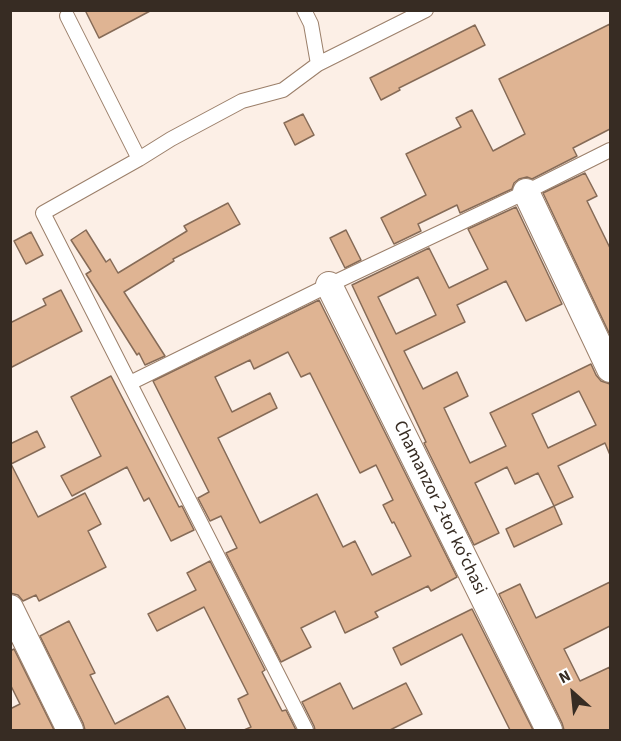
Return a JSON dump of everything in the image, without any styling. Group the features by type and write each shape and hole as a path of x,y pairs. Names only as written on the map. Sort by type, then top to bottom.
{"street":[{"path":"526,192 610,369"},
{"name":"Chamanzor 2-tor koʻchasi","path":"330,285 549,730"},
{"path":"10,609 70,730"}],"lane":[{"path":"304,10 311,24 318,63"},
{"path":"306,730 43,213 242,100 283,90 318,63 426,10"},
{"path":"67,16 139,159"},
{"path":"130,383 610,150"}],"building":[{"path":"85,10 152,10 99,38"},
{"path":"610,24 610,129 573,148 577,156 532,179 527,177 519,179 514,183 512,189 460,213 457,205 418,224 421,231 394,244 381,218 426,195 406,154 461,127 456,118 472,110 493,151 525,134 499,79"},
{"path":"475,25 485,45 399,88 400,90 381,100 370,78"},
{"path":"303,114 314,135 295,145 284,123"},
{"path":"585,173 597,196 587,201 610,248 610,335 543,193"},
{"path":"228,203 240,224 173,259 174,261 124,292 165,356 145,365 86,274 91,271 71,240 86,230 106,262 110,259 118,273 187,231 184,226"},
{"path":"516,207 562,304 526,321 506,281 457,305 465,322 404,351 423,389 457,372 468,396 444,408 470,463 506,446 490,413 591,364 601,381 610,384 610,455 605,443 558,466 573,497 554,506 538,473 515,484 507,467 475,483 499,533 474,545 424,443 426,442 352,285 429,248 449,288 488,269 468,229","holes":["418,277 436,315 396,334 378,297","579,391 596,425 548,448 532,414"]},
{"path":"346,230 361,260 345,268 330,238"},
{"path":"31,232 43,255 26,264 14,241"},
{"path":"61,290 82,331 10,368 10,323 46,305 43,299"},
{"path":"319,300 457,577 431,591 428,586 375,612 378,617 345,633 335,611 301,628 311,647 281,662 226,553 237,548 221,516 210,521 198,498 209,492 153,381","holes":["288,352 301,377 310,373 360,473 376,465 393,500 383,505 411,556 372,575 355,541 343,547 317,494 260,523 218,438 277,408 270,393 232,412 215,377 250,360 254,369"]},
{"path":"111,376 179,507 182,506 194,530 171,541 149,498 144,501 127,467 72,496 61,476 101,456 71,397"},
{"path":"37,431 45,447 11,464 38,517 85,493 101,524 88,531 106,567 39,601 36,595 23,601 18,595 10,593 10,444"},
{"path":"554,506 562,524 514,547 506,529"},
{"path":"210,561 265,670 262,672 282,711 286,710 296,730 244,730 251,727 238,699 248,694 204,607 157,631 148,614 196,590 187,573"},
{"path":"610,582 610,626 564,649 580,681 610,667 610,730 564,730 499,594 520,584 536,618"},
{"path":"472,609 533,730 510,730 462,634 401,665 393,648"},
{"path":"69,621 95,673 90,675 115,724 168,696 186,730 85,730 40,636"},
{"path":"14,649 54,730 10,730 10,709 20,704 10,684 10,651"},
{"path":"340,683 353,709 406,683 422,714 390,730 315,730 302,702"}]}
